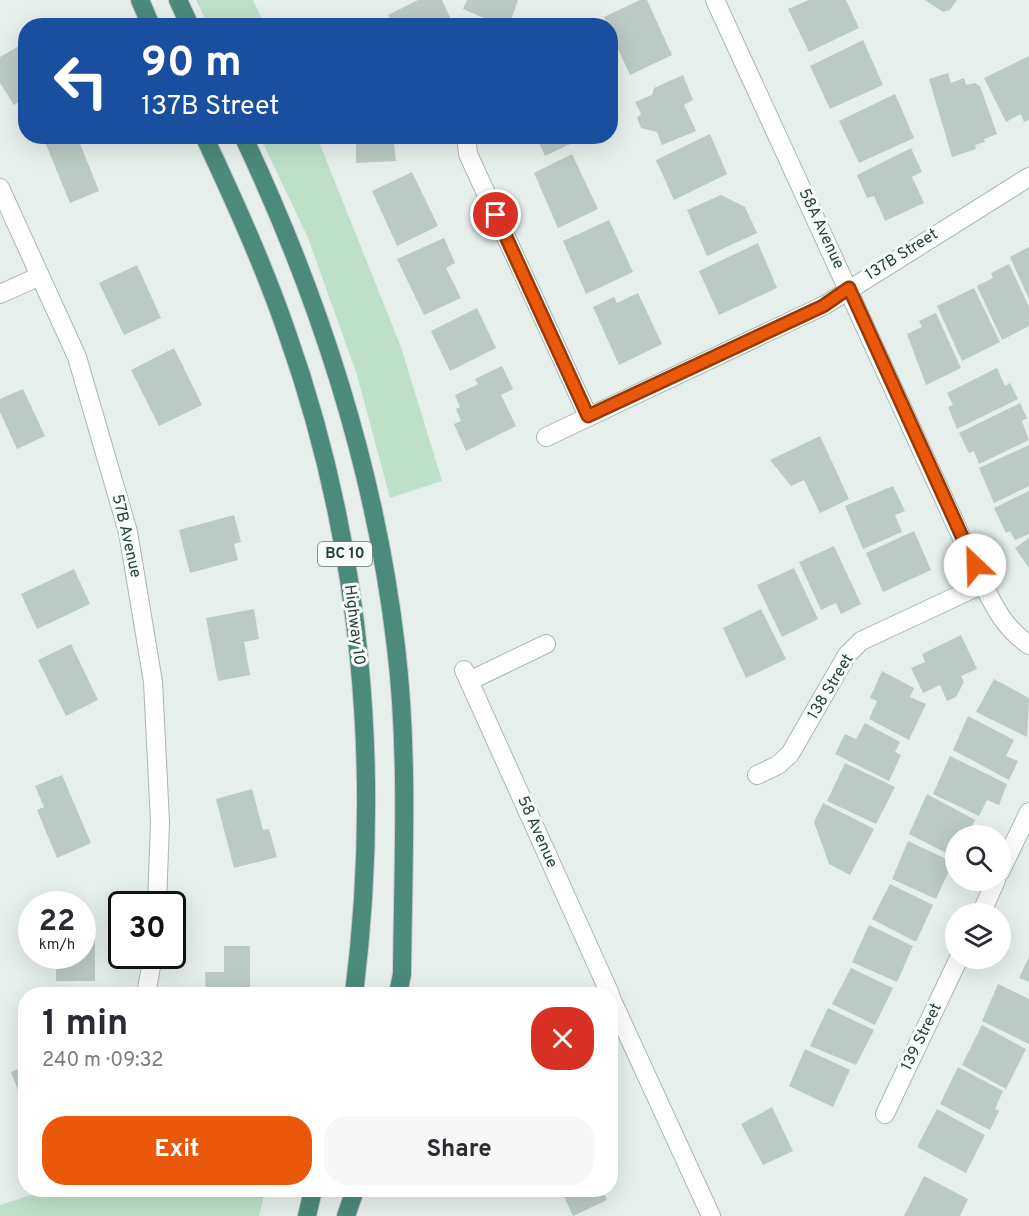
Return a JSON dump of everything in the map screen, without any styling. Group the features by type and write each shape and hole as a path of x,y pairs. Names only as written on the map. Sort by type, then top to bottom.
{"highway":[{"path":"140,0 148,18"},
{"path":"178,0 186,18"},
{"name":"Highway 10","path":"207,144 287,332 321,444 341,531 359,647 368,764 366,877 355,987"},
{"name":"BC 10","path":"247,144 304,273 327,339 356,433 377,523 396,648 403,754 402,974 399,987"},
{"path":"306,1216 312,1197"},
{"path":"346,1216 353,1197"}],"street":[{"name":"58A Avenue","path":"715,0 999,617 1015,636 1029,645"},
{"path":"467,144 468,154 588,416"},
{"name":"137B Street","path":"546,437 823,306 1029,177"},
{"name":"57B Avenue","path":"0,188 77,357 128,532 153,682 160,822 157,891"},
{"path":"0,294 40,276"},
{"name":"138 Street","path":"757,775 778,765 790,754 847,655 861,641 983,584"},
{"name":"58 Avenue","path":"546,644 467,676 606,987"},
{"path":"1011,849 1029,812"},
{"path":"147,987 151,969"},
{"name":"139 Street","path":"885,1114 954,969"},
{"name":"58 Avenue","path":"618,1013 711,1216"}],"green space":[{"path":"196,0 253,0 262,18 205,18"},
{"path":"263,144 320,144 401,347 442,481 390,498 357,375 308,238"},
{"path":"25,1197 263,1197 259,1216 0,1216 0,1205"}],"building":[{"path":"418,0 442,0 450,18 389,18 388,15"},
{"path":"467,0 518,0 512,18 484,18 463,9"},
{"path":"640,0 647,0 672,55 630,75 618,49 618,18 604,17"},
{"path":"809,0 846,0 859,28 809,52 788,9"},
{"path":"925,0 957,0 950,10 943,12"},
{"path":"863,40 883,85 830,109 810,66"},
{"path":"18,47 18,103 14,105 0,83 0,57"},
{"path":"1029,56 1029,120 1024,122 1021,114 1006,122 984,78"},
{"path":"948,73 951,83 964,78 966,85 975,83 980,86 997,134 975,145 976,149 952,157 929,79"},
{"path":"683,75 693,100 684,105 696,131 662,145 657,132 641,128 637,118 641,114 635,102 652,95 654,88"},
{"path":"895,94 914,138 859,163 839,121"},
{"path":"710,134 727,174 674,200 656,160"},
{"path":"46,144 80,144 99,191 70,203"},
{"path":"356,144 394,144 396,161 356,163"},
{"path":"540,144 570,144 545,156"},
{"path":"911,148 922,172 912,177 924,203 885,221 874,196 867,198 857,175"},
{"path":"572,154 598,209 558,228 534,173"},
{"path":"412,172 438,226 397,246 372,191"},
{"path":"721,195 745,207 757,233 707,256 687,210"},
{"path":"609,220 633,272 586,294 563,241"},
{"path":"444,238 455,263 446,268 461,298 424,315 397,259"},
{"path":"758,243 777,288 719,315 699,271"},
{"path":"1029,247 1029,299 1010,257"},
{"path":"1009,264 1029,307 1029,326 1002,340 977,286 993,278 991,273"},
{"path":"137,265 161,318 124,335 99,283"},
{"path":"974,288 1000,342 962,361 937,306"},
{"path":"638,293 662,344 619,365 593,307 614,297 617,303"},
{"path":"477,308 496,348 450,371 431,331"},
{"path":"936,313 961,368 926,385 907,334 922,327 919,321"},
{"path":"174,348 202,405 159,426 131,370"},
{"path":"502,366 513,389 501,395 516,426 466,451 454,424 461,421 456,409 460,407 455,395 478,384 475,379"},
{"path":"997,368 1005,386 1010,383 1018,399 957,429 948,407 953,405 947,393"},
{"path":"23,389 45,436 17,449 0,412 0,399"},
{"path":"1020,403 1027,418 1022,421 1029,440 979,464 974,451 969,453 959,433"},
{"path":"820,436 849,499 820,513 804,480 791,486 770,460"},
{"path":"1029,445 1029,486 994,503 979,468"},
{"path":"893,486 905,511 895,515 902,532 863,549 845,506"},
{"path":"1029,491 1029,534 1015,540 1010,531 1006,533 994,508"},
{"path":"234,515 241,542 234,544 238,560 190,573 179,530"},
{"path":"914,531 931,570 883,592 866,553"},
{"path":"1029,538 1029,568 1015,548"},
{"path":"834,546 861,604 841,614 836,603 821,610 799,562"},
{"path":"794,568 818,619 782,637 757,585"},
{"path":"74,569 90,604 37,629 21,594"},
{"path":"254,609 259,639 244,642 250,675 218,681 206,618"},
{"path":"761,609 786,659 746,678 723,628"},
{"path":"961,635 977,669 961,676 964,682 956,697 947,701 940,685 923,693 911,668 925,662 922,654"},
{"path":"71,644 98,700 66,716 38,660"},
{"path":"882,671 914,688 910,697 926,704 909,740 869,719 877,701 870,698"},
{"path":"994,679 1029,698 1027,737 976,712"},
{"path":"968,716 1014,740 1006,756 1018,761 1009,780 953,750"},
{"path":"865,723 900,742 895,752 901,755 889,781 835,754 845,734 856,739"},
{"path":"950,756 1007,784 999,805 987,800 979,816 933,794"},
{"path":"845,763 895,787 876,824 827,801"},
{"path":"62,775 91,843 57,858 37,810 44,807 35,786"},
{"path":"252,789 263,830 269,829 277,857 234,868 216,799"},
{"path":"927,794 975,820 972,825 945,825 945,852 909,834"},
{"path":"823,803 874,829 850,875 829,864 814,822"},
{"path":"908,841 945,858 945,879 936,899 892,879"},
{"path":"890,884 933,905 916,942 872,919"},
{"path":"869,925 913,946 897,982 852,962"},
{"path":"224,946 250,946 250,987 206,987 205,972 224,972"},
{"path":"1029,957 1029,982 1019,978"},
{"path":"851,968 893,988 875,1025 832,1004"},
{"path":"56,969 95,969 95,981 56,981"},
{"path":"998,984 1029,999 1029,1044 982,1021"},
{"path":"828,1008 874,1030 856,1065 810,1046"},
{"path":"982,1025 1026,1049 1006,1089 962,1065"},
{"path":"805,1049 850,1070 833,1107 789,1086"},
{"path":"958,1067 1003,1091 995,1109 999,1111 990,1130 940,1104"},
{"path":"18,1069 18,1090 11,1072"},
{"path":"772,1107 793,1151 763,1165 741,1124"},
{"path":"937,1109 985,1135 966,1173 917,1147"},
{"path":"924,1176 968,1199 960,1216 904,1216"},
{"path":"564,1197 606,1197 607,1200 573,1216"}],"route":[{"path":"496,215 588,416 823,306 849,288 975,565"}]}
